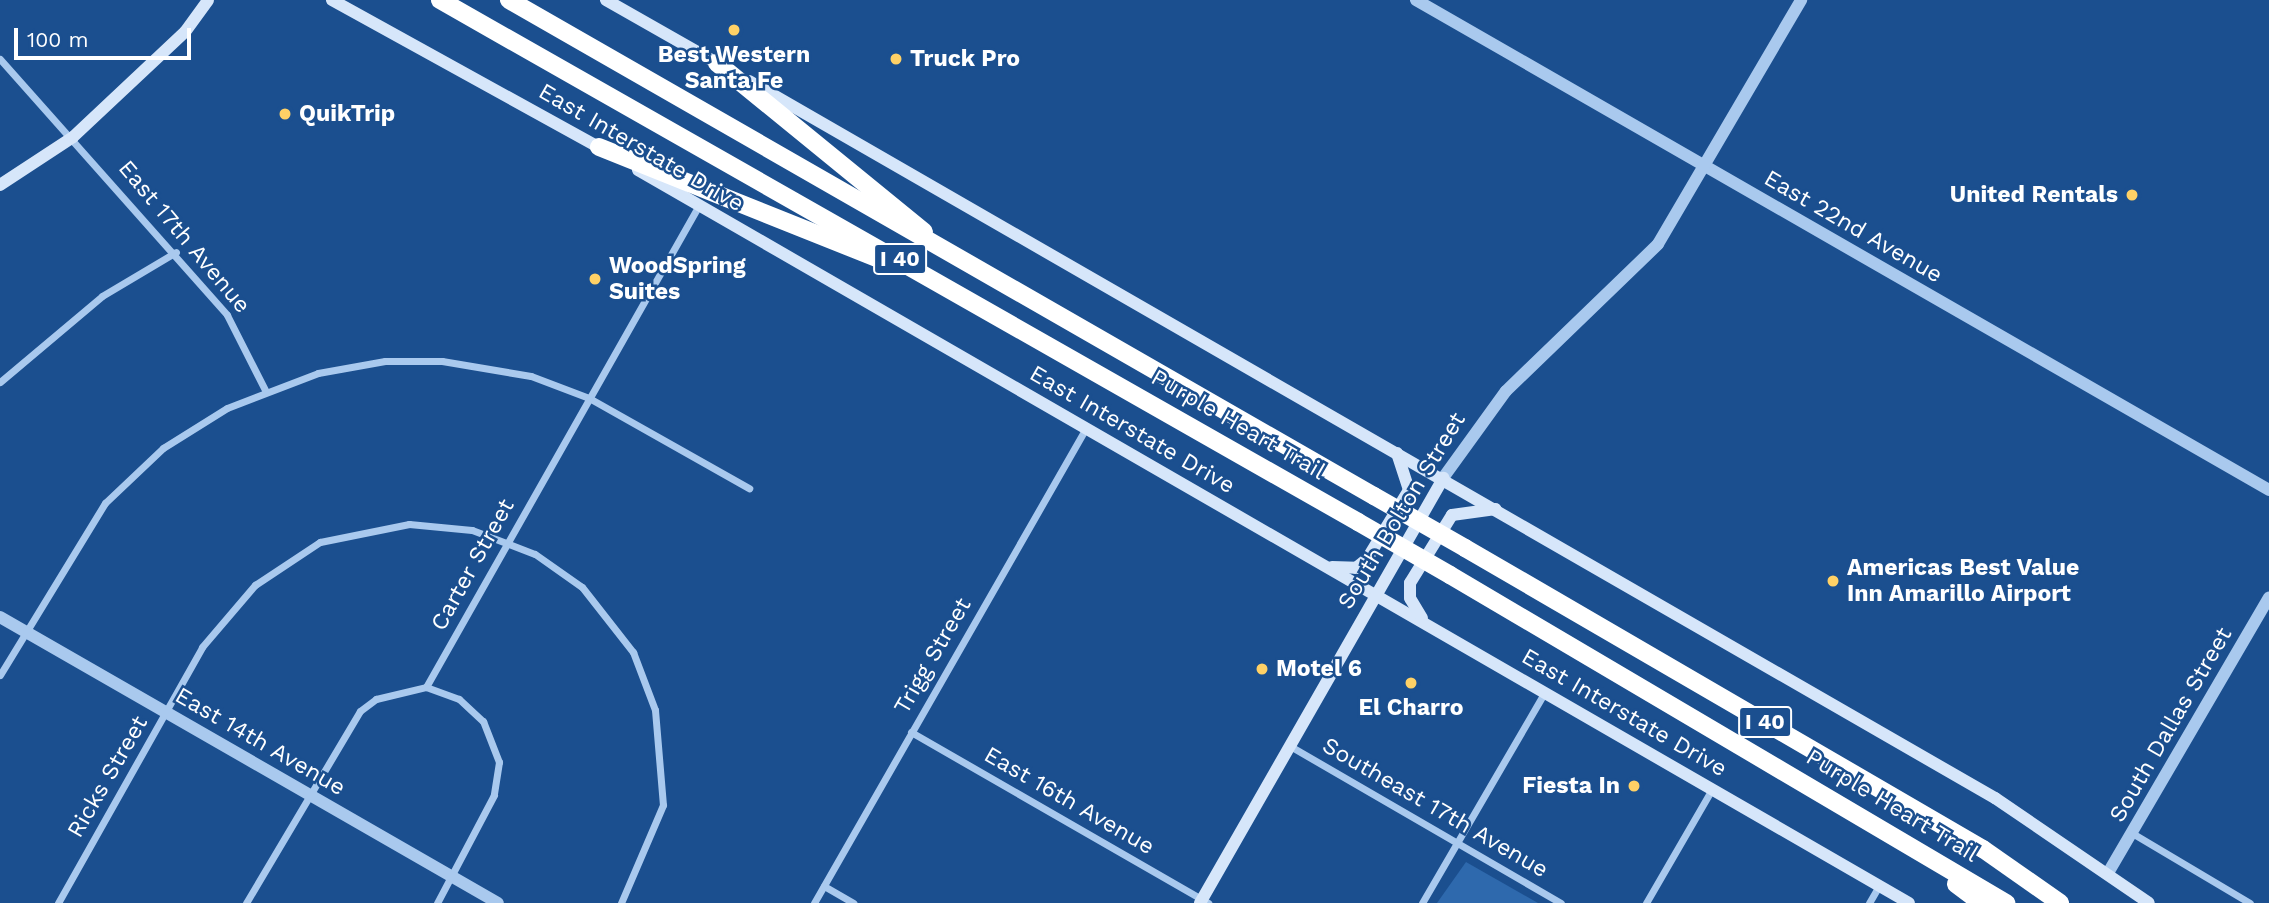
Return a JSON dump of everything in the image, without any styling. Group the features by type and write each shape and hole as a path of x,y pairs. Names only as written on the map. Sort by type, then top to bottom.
{"highway":[{"name":"Purple Heart Trail","path":"440,0 931,277 1450,575 2006,903"},
{"name":"Purple Heart Trail","path":"509,0 959,261 1465,548 2062,903"},
{"path":"717,63 959,261"},
{"path":"599,147 931,277"},
{"path":"1877,825 1981,903"}],"main road":[{"path":"0,185 72,137 185,32 208,0"},
{"name":"East Interstate Drive","path":"332,0 599,147 1909,903"},
{"path":"606,0 1497,509 1984,792 2149,903"},
{"path":"1328,567 1356,568 1367,559 1409,490 1396,451"},
{"name":"South Bolton Street","path":"1203,902 1443,478"},
{"path":"1426,623 1409,598 1410,583 1452,515 1497,509"}],"street":[{"name":"East 22nd Avenue","path":"1416,0 2269,490"},
{"name":"South Bolton Street","path":"1443,478 1506,391 1658,244 1801,0"},
{"name":"East 17th Avenue","path":"0,59 176,252 243,337 265,390"},
{"name":"Carter Street","path":"426,687 699,205"},
{"path":"0,382 90,304 176,252"},
{"path":"0,675 105,503 163,448 265,390 351,366 442,361 519,373 589,398 749,488"},
{"name":"Trigg Street","path":"814,903 1086,428"},
{"name":"Ricks Street","path":"58,903 168,713 202,647 255,584 320,541 410,524 508,541"},
{"path":"508,541 582,587 619,629 646,681 660,740 663,805 621,903"},
{"name":"South Dallas Street","path":"2108,873 2269,598"},
{"name":"East 14th Avenue","path":"0,617 498,903"},
{"path":"246,903 360,711 383,696 426,687 453,696 483,721 499,762 494,795 437,903"},
{"path":"1422,903 1545,692"},
{"name":"East 16th Avenue","path":"911,732 1203,902"},
{"name":"Southeast 17th Avenue","path":"1290,746 1561,903"},
{"path":"1646,903 1712,788"},
{"path":"2132,833 2250,903"},
{"path":"824,886 854,903"},
{"path":"1869,903 1879,886"}],"shaded area":[{"path":"1466,862 1538,903 1437,903"}],"place":[{"name":"Best Western Santa Fe","path":"734,30"},
{"name":"Truck Pro","path":"896,59"},
{"name":"QuikTrip","path":"285,114"},
{"name":"United Rentals","path":"2132,195"},
{"name":"WoodSpring Suites","path":"595,279"},
{"name":"Americas Best Value Inn Amarillo Airport","path":"1833,581"},
{"name":"Motel 6","path":"1262,669"},
{"name":"El Charro","path":"1411,683"},
{"name":"Fiesta In","path":"1634,786"}]}
